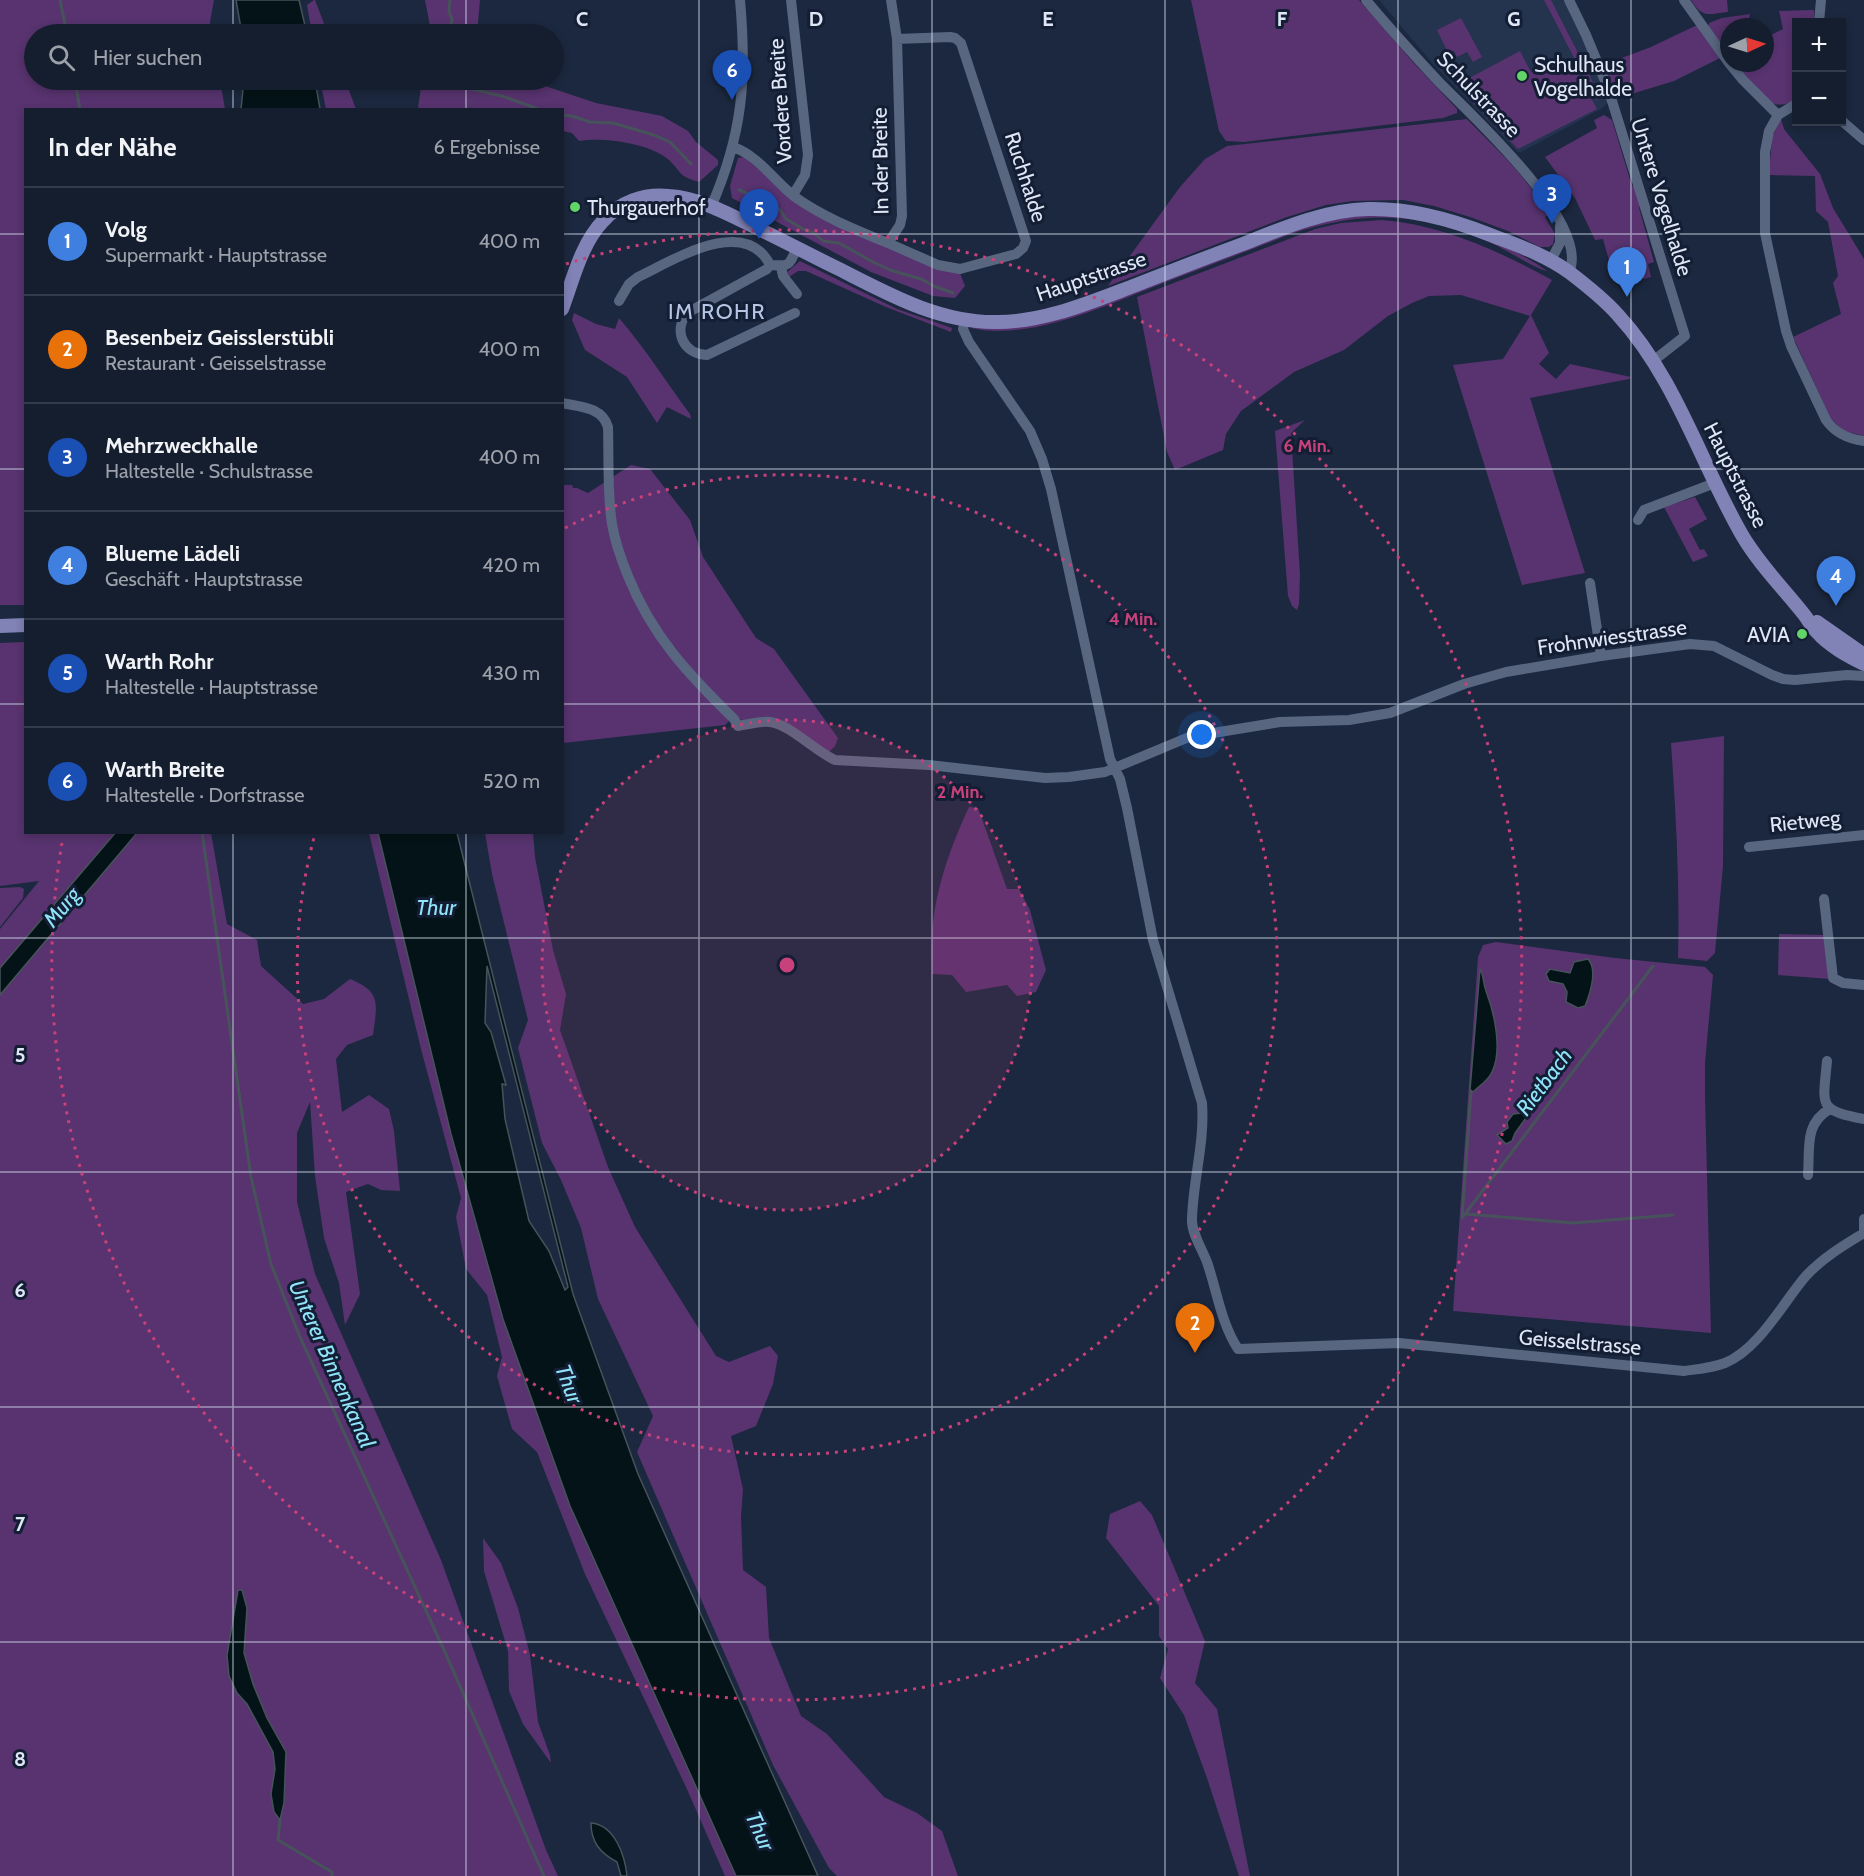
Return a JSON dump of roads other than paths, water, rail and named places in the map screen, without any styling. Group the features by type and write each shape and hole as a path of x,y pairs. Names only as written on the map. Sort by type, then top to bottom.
{"main road":[{"name":"Hauptstrasse","path":"564,304 585,248 594,232 622,205 642,197 667,195 711,207 922,309 965,320 993,322 1022,320 1082,305 1272,232 1342,211 1376,209 1420,213 1449,220 1495,236 1558,270 1617,313 1653,361 1675,399 1715,483 1752,551 1776,583 1803,612 1815,630 1827,642 1864,664"},
{"name":"Hauptstrasse","path":"1803,612 1864,654"},
{"path":"0,626 24,625"}],"street":[{"path":"711,207 733,147 742,94 740,0"},
{"name":"Vordere Breite","path":"792,0 808,155 805,176 793,195"},
{"name":"In der Breite","path":"733,147 751,156 793,195 816,211 888,243 900,225 902,216 897,39 891,0"},
{"name":"Schulstrasse","path":"1366,0 1422,64 1540,189 1565,231 1570,247 1572,263 1558,270"},
{"name":"Untere Vogelhalde","path":"1569,0 1608,88 1685,336 1653,361"},
{"path":"1684,0 1720,50"},
{"path":"1819,18 1821,0"},
{"name":"Ruchhalde","path":"888,243 938,265 960,269 1016,254 1026,242 961,43 950,37 897,39"},
{"path":"1736,72 1778,115"},
{"path":"1792,107 1778,115 1769,131 1765,152 1765,233 1786,331 1791,346 1832,429 1844,436 1864,441"},
{"path":"1846,125 1864,140"},
{"path":"1558,220 1561,233 1558,270"},
{"path":"619,300 629,284 638,277 707,245 732,242 759,250 776,266 797,294"},
{"path":"795,313 707,355 691,351 681,340 680,325 687,313 767,269 790,261 797,248"},
{"path":"965,320 963,329 969,342 1025,423 1042,459 1051,489 1110,759 1115,768"},
{"name":"Frohnwiesstrasse","path":"564,403 596,411 606,421 615,541 645,615 666,646 689,675 734,718 738,726 760,722 778,724 821,754 835,760 929,765 1045,778 1095,774 1190,737 1280,722 1349,720 1390,712 1467,683 1506,672 1670,646 1707,644 1714,646 1783,679 1864,676"},
{"path":"1638,520 1644,510 1715,483"},
{"path":"1590,583 1601,656"},
{"name":"Geisselstrasse","path":"1115,768 1120,778 1127,808 1154,940 1202,1103 1203,1122 1191,1222 1208,1264 1227,1329 1238,1349 1399,1343 1684,1371 1707,1369 1726,1363 1743,1353 1758,1338 1807,1275 1824,1259 1864,1233"},
{"name":"Rietweg","path":"1749,847 1864,834"},
{"path":"1824,899 1833,978 1843,983 1864,985"},
{"path":"1827,1061 1824,1093 1830,1109 1836,1113 1864,1119"},
{"path":"1808,1175 1811,1127 1815,1119 1830,1109"},
{"path":"1864,1219 1864,1233"}],"water":[{"path":"236,0 299,0 305,24 240,24"},
{"path":"243,90 317,90 320,108 241,108"},
{"name":"Murg","path":"114,834 136,834 0,995 0,968"},
{"name":"Thur","path":"378,834 457,834 573,1294 638,1474 818,1876 736,1876 570,1506 503,1319 451,1134","holes":["487,966 568,1287 565,1290 549,1251 529,1221 505,1119 502,1084 506,1085 491,1032 485,1023"]},
{"path":"1588,959 1593,976 1591,989 1585,1006 1578,1008 1566,1002 1567,992 1563,984 1549,981 1546,974 1550,969 1570,973 1574,962"},
{"path":"1480,969 1492,1009 1497,1053 1490,1075 1473,1092 1470,1090"},
{"path":"1533,1100 1536,1104 1515,1133 1512,1141 1506,1144 1497,1135 1508,1128 1507,1122 1513,1114 1521,1113"},
{"path":"238,1590 242,1590 247,1608 244,1653 253,1684 267,1718 286,1752 284,1803 280,1820 274,1812 271,1794 275,1769 273,1752 229,1676 227,1655"},
{"path":"591,1823 606,1829 612,1835 621,1851 627,1876 621,1876 617,1862 598,1846 591,1830"}],"waterway":[{"path":"60,0 65,24"},
{"path":"450,0 451,24"},
{"path":"77,90 80,108"},
{"path":"476,90 502,96 535,108"},
{"path":"564,115 590,122 613,123 654,135 670,142 691,164"},
{"path":"739,190 768,202 780,210 786,219 814,233 823,241 839,243 890,270 921,279 953,293"},
{"name":"Unterer Binnenkanal","path":"202,834 251,1177 271,1264 300,1337 444,1650 544,1876"},
{"name":"Rietbach","path":"1462,1218 1653,966"},
{"path":"1462,1218 1471,1091"},
{"path":"1466,1214 1573,1223 1673,1215"},
{"path":"280,1820 278,1840 332,1872 332,1876"}],"place":[{"name":"Schulhaus Vogelhalde","path":"1522,76"},
{"name":"Warth Breite","path":"732,100"},
{"name":"Thurgauerhof","path":"575,207"},
{"name":"Mehrzweckhalle","path":"1552,224"},
{"name":"Warth Rohr","path":"759,239"},
{"name":"Volg","path":"1627,297"},
{"name":"Blueme Lädeli","path":"1836,606"},
{"name":"AVIA","path":"1802,634"},
{"name":"Besenbeiz Geisslerstübli","path":"1195,1353"}],"district":[{"name":"IM ROHR","path":"717,311"}]}
